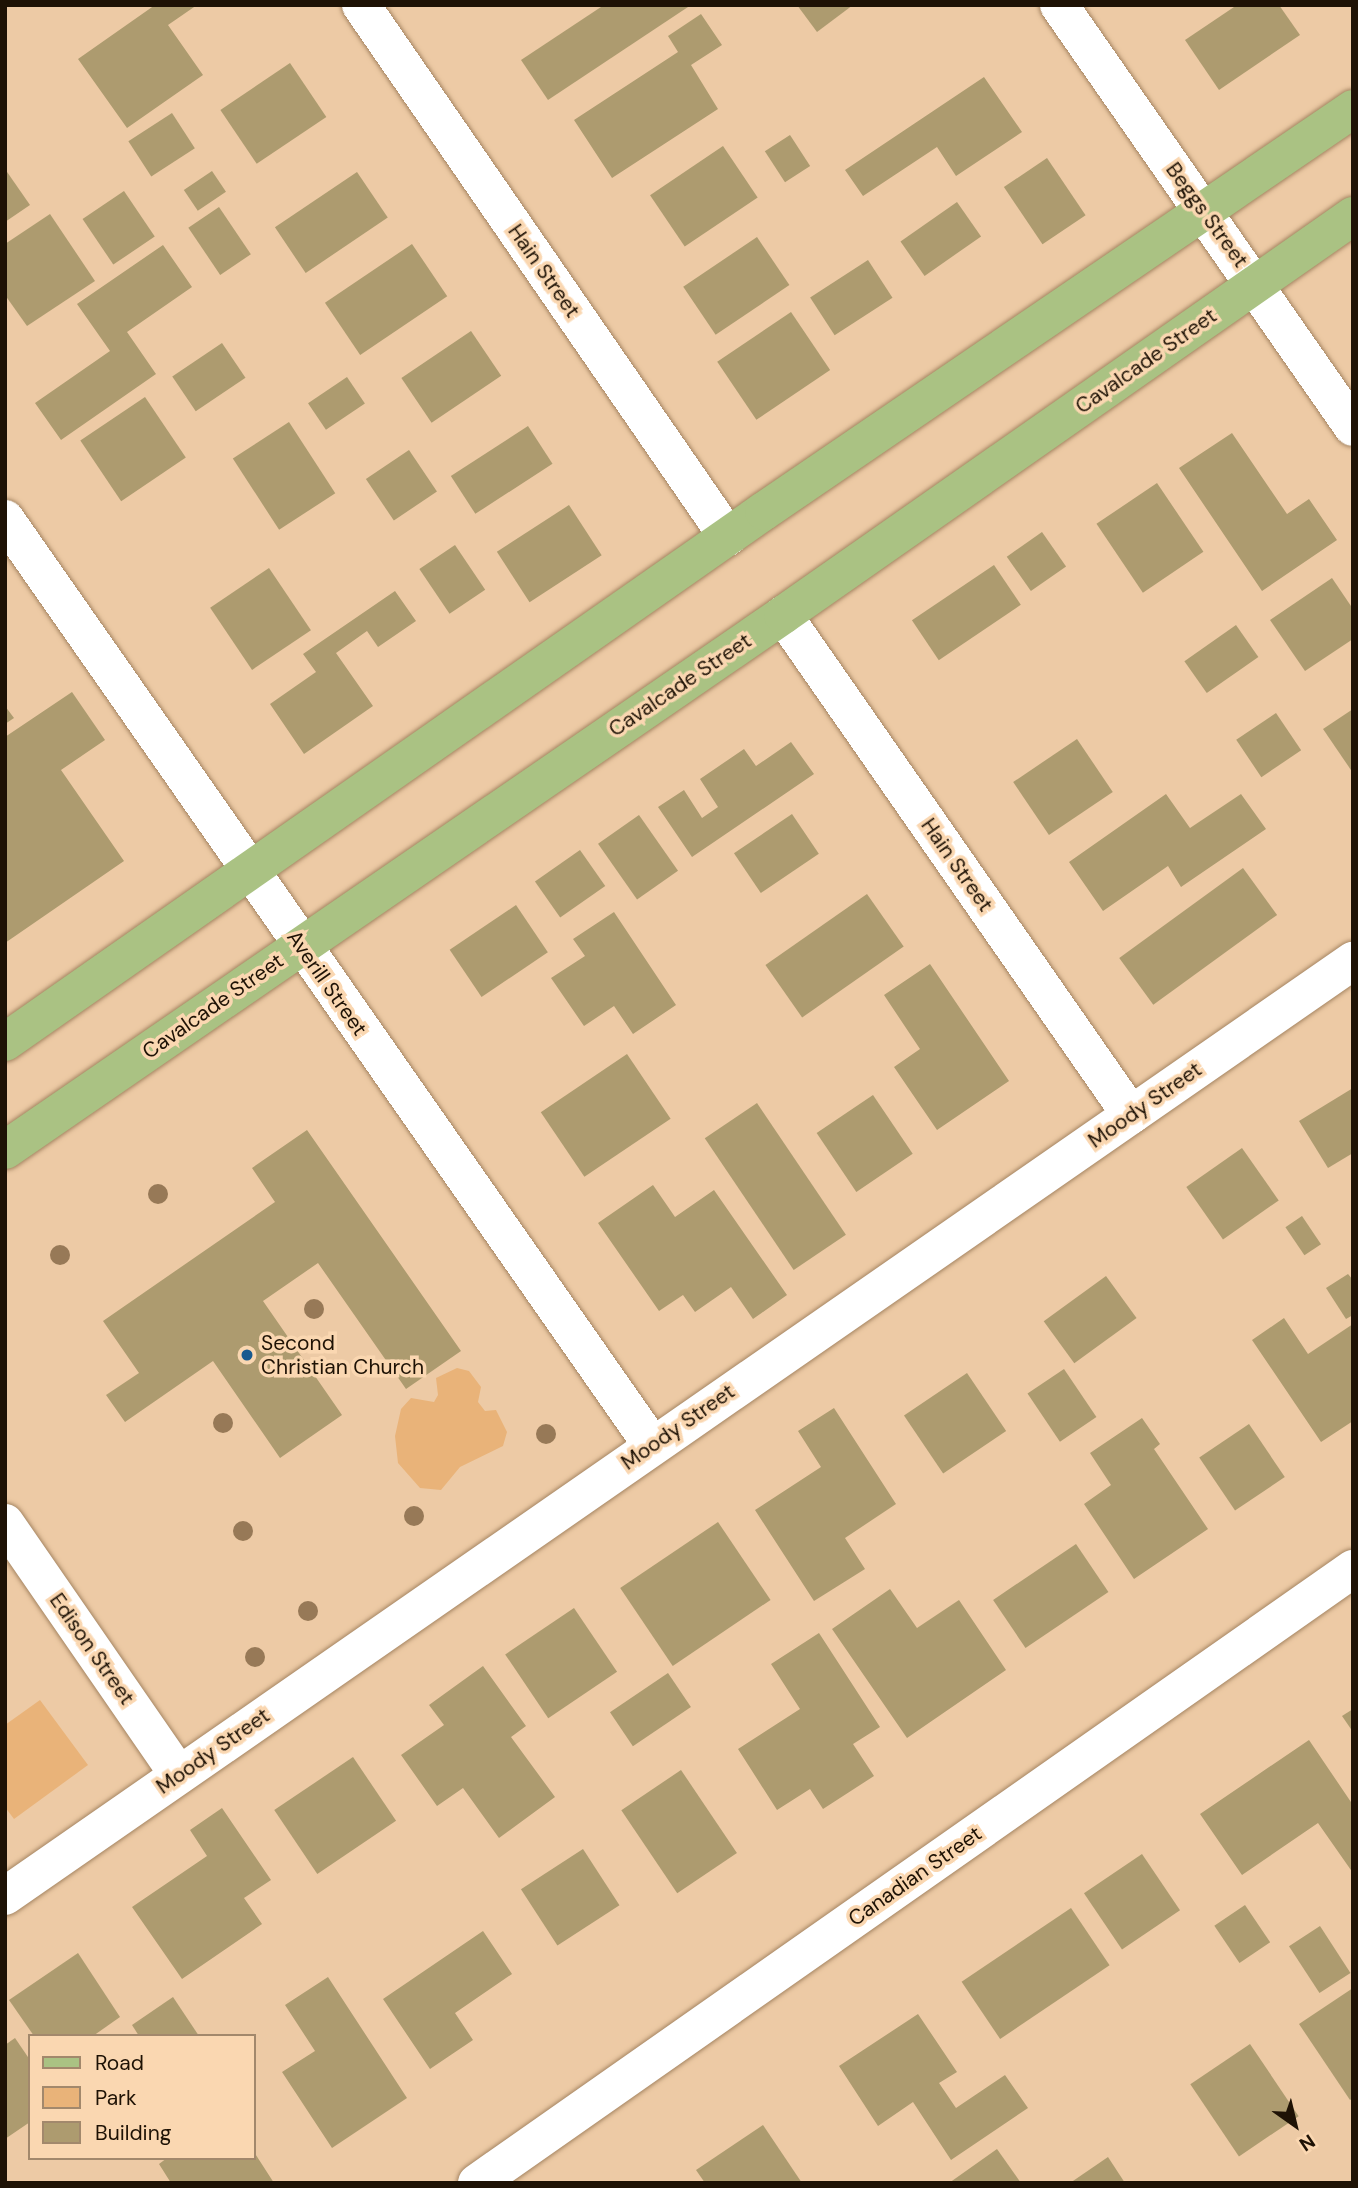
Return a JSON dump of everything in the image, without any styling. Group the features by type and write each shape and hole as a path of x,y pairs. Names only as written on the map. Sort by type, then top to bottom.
{"main road":[{"path":"5,1042 728,537 1206,213 1353,109"},
{"name":"Cavalcade Street","path":"5,1150 300,944 783,615 1353,216"}],"street":[{"name":"Hain Street","path":"361,5 728,537"},
{"name":"Beggs Street","path":"1059,5 1256,284 1353,427"},
{"name":"Averill Street","path":"5,519 652,1445"},
{"name":"Hain Street","path":"783,615 1131,1115"},
{"name":"Moody Street","path":"5,1895 1353,961"},
{"name":"Edison Street","path":"5,1523 179,1775"},
{"name":"Canadian Street","path":"477,2183 1353,1569"}],"green space":[{"path":"457,1368 469,1371 481,1387 478,1402 485,1411 496,1410 507,1432 503,1446 460,1467 441,1490 420,1488 398,1463 395,1436 401,1409 411,1398 434,1402 438,1395 436,1378"},
{"path":"40,1700 88,1765 14,1819 5,1807 5,1725"}],"building":[{"path":"155,5 197,5 168,25 203,75 127,128 78,59"},
{"path":"604,5 691,5 548,100 521,60"},
{"path":"797,5 853,5 817,32"},
{"path":"1237,5 1279,5 1300,35 1219,90 1185,40"},
{"path":"701,14 722,45 691,65 718,109 612,178 574,120 678,52 668,36"},
{"path":"290,63 326,117 257,164 220,110"},
{"path":"984,77 1022,132 956,176 937,147 863,196 845,170"},
{"path":"172,113 195,148 151,177 128,141"},
{"path":"790,135 810,166 785,182 765,151"},
{"path":"723,146 758,197 685,247 650,195"},
{"path":"1047,158 1086,215 1042,244 1004,187"},
{"path":"5,169 30,205 5,222"},
{"path":"212,171 226,192 198,211 184,190"},
{"path":"357,172 388,218 306,273 275,227"},
{"path":"124,191 155,237 113,265 83,219"},
{"path":"957,202 981,236 925,276 900,242"},
{"path":"219,207 251,254 220,275 188,228"},
{"path":"50,214 95,281 27,326 5,295 5,244"},
{"path":"757,237 789,285 716,335 683,287"},
{"path":"412,244 447,296 360,355 325,303"},
{"path":"163,245 192,287 127,332 156,374 61,440 35,403 110,351 77,304"},
{"path":"868,260 893,298 835,335 810,298"},
{"path":"791,312 830,370 756,420 717,362"},
{"path":"471,331 501,376 432,423 401,378"},
{"path":"222,343 245,378 196,411 172,377"},
{"path":"347,377 365,404 326,430 308,403"},
{"path":"145,397 186,458 121,501 80,441"},
{"path":"289,422 335,493 279,530 233,458"},
{"path":"528,426 553,464 475,514 451,476"},
{"path":"1232,433 1287,514 1309,499 1337,540 1262,591 1179,468"},
{"path":"409,450 437,491 394,521 366,479"},
{"path":"1157,483 1203,552 1143,593 1096,524"},
{"path":"569,505 602,555 530,602 497,552"},
{"path":"1042,532 1066,566 1031,591 1007,557"},
{"path":"455,545 485,590 450,614 419,569"},
{"path":"994,565 1021,605 939,660 912,620"},
{"path":"269,568 311,630 252,670 210,608"},
{"path":"1332,578 1353,609 1353,639 1305,671 1270,620"},
{"path":"395,591 416,621 378,647 367,631 336,653 373,706 304,754 270,704 316,672 303,654"},
{"path":"1236,625 1258,657 1207,693 1184,661"},
{"path":"72,692 105,740 61,770 124,861 5,943 5,737"},
{"path":"5,706 14,718 5,724"},
{"path":"1353,709 1353,773 1323,729"},
{"path":"1276,713 1301,750 1261,777 1236,740"},
{"path":"1077,739 1113,792 1049,835 1013,782"},
{"path":"791,742 814,774 692,857 658,807 684,790 702,818 718,807 700,779 744,749 756,766"},
{"path":"1166,794 1190,828 1241,794 1266,829 1181,887 1168,866 1103,911 1069,862"},
{"path":"792,814 819,854 761,893 734,853"},
{"path":"639,815 678,871 637,899 598,844"},
{"path":"580,850 605,886 560,918 535,882"},
{"path":"1243,868 1277,915 1153,1005 1119,958"},
{"path":"867,894 904,946 802,1018 765,965"},
{"path":"516,905 548,952 482,997 450,950"},
{"path":"614,912 676,1005 633,1034 614,1006 584,1026 551,978 585,956 573,939"},
{"path":"930,964 1009,1081 937,1130 894,1067 920,1049 884,995"},
{"path":"627,1054 671,1119 584,1177 541,1112"},
{"path":"1353,1088 1353,1153 1328,1168 1299,1121"},
{"path":"873,1095 913,1154 856,1192 817,1133"},
{"path":"757,1103 846,1235 794,1270 705,1138"},
{"path":"307,1130 461,1351 406,1389 318,1263 263,1301 342,1415 280,1458 213,1361 125,1422 106,1395 139,1373 103,1321 275,1202 252,1168"},
{"path":"1242,1148 1279,1200 1223,1239 1186,1187"},
{"path":"653,1185 675,1217 714,1190 787,1295 753,1319 731,1287 695,1312 683,1295 659,1311 598,1223"},
{"path":"1302,1216 1321,1244 1304,1255 1285,1227"},
{"path":"1348,1274 1353,1280 1353,1315 1346,1319 1326,1288"},
{"path":"1106,1276 1137,1318 1074,1363 1044,1321"},
{"path":"1284,1318 1308,1354 1353,1324 1353,1421 1321,1442 1252,1340"},
{"path":"1064,1369 1096,1417 1060,1442 1028,1394"},
{"path":"967,1373 1006,1431 943,1474 904,1415"},
{"path":"834,1408 896,1504 845,1538 865,1569 814,1601 755,1510 821,1467 798,1431"},
{"path":"1142,1418 1160,1444 1154,1449 1208,1529 1134,1579 1084,1504 1111,1485 1090,1453"},
{"path":"1249,1424 1285,1477 1235,1511 1199,1458"},
{"path":"718,1522 771,1600 673,1666 620,1588"},
{"path":"1076,1544 1108,1592 1026,1648 993,1600"},
{"path":"890,1589 917,1628 959,1600 1006,1670 907,1738 832,1629"},
{"path":"574,1608 617,1672 548,1718 505,1654"},
{"path":"819,1633 880,1727 853,1744 874,1776 823,1809 810,1789 777,1810 738,1749 800,1709 771,1664"},
{"path":"483,1666 526,1726 511,1737 555,1797 499,1838 463,1788 437,1806 401,1755 444,1725 429,1705"},
{"path":"668,1673 691,1707 633,1746 610,1712"},
{"path":"1353,1709 1353,1732 1342,1716"},
{"path":"1309,1740 1353,1805 1353,1873 1318,1823 1242,1875 1200,1814"},
{"path":"353,1757 396,1821 317,1874 274,1810"},
{"path":"681,1770 737,1853 677,1893 621,1810"},
{"path":"222,1808 271,1880 244,1898 262,1924 182,1979 132,1907 207,1856 190,1830"},
{"path":"583,1849 619,1905 557,1945 521,1889"},
{"path":"1142,1854 1180,1910 1122,1950 1084,1893"},
{"path":"1245,1905 1270,1942 1239,1963 1214,1926"},
{"path":"1071,1908 1110,1965 1000,2039 962,1982"},
{"path":"1320,1926 1350,1973 1319,1993 1289,1946"},
{"path":"483,1931 512,1974 455,2013 473,2040 430,2069 383,1999"},
{"path":"78,1953 120,2017 96,2034 33,2034 9,2000"},
{"path":"328,1977 407,2098 332,2148 282,2072 315,2051 285,2005"},
{"path":"1353,1988 1353,2098 1350,2100 1299,2024"},
{"path":"173,1997 198,2034 138,2034 132,2025"},
{"path":"918,2014 957,2072 939,2083 956,2108 1005,2075 1028,2108 951,2160 913,2102 878,2126 839,2066"},
{"path":"15,2038 28,2057 28,2123 5,2139 5,2045"},
{"path":"1250,2044 1299,2116 1239,2156 1190,2084"},
{"path":"763,2125 802,2183 705,2183 696,2170"},
{"path":"997,2149 1021,2183 949,2183"},
{"path":"256,2155 274,2183 171,2183 159,2164 164,2160 256,2160"},
{"path":"1108,2157 1125,2183 1070,2183"}],"place":[{"name":"Second Christian Church","path":"247,1355"}]}
